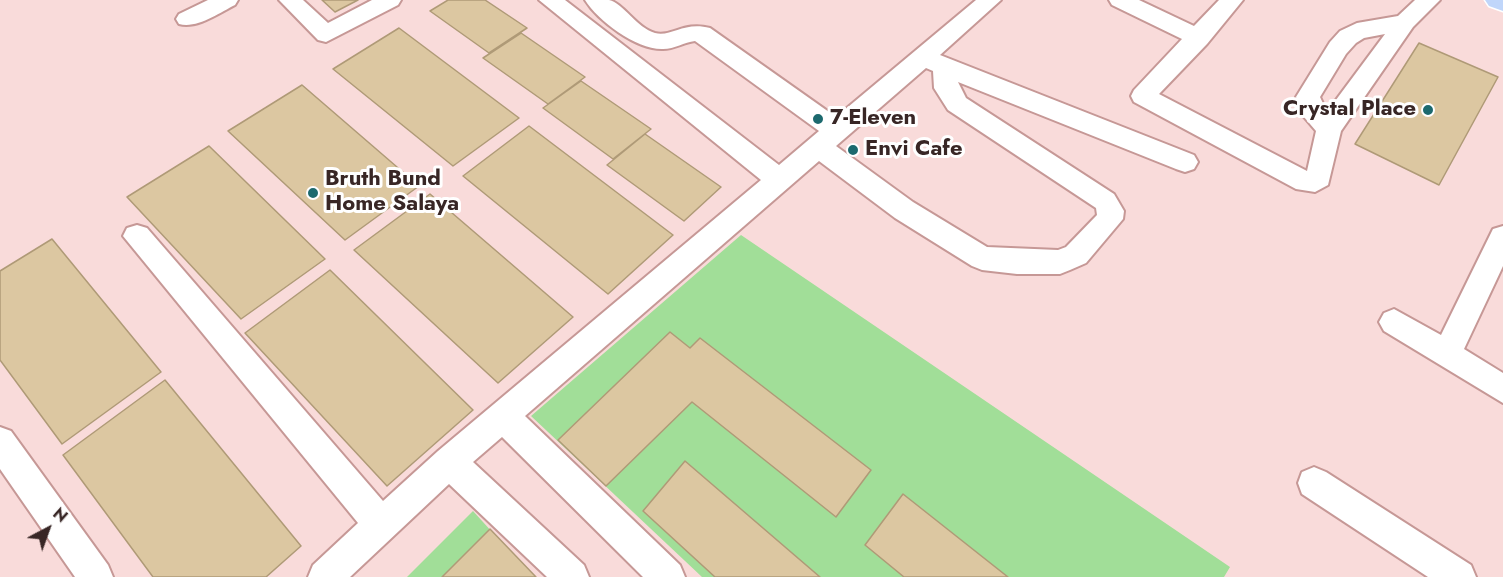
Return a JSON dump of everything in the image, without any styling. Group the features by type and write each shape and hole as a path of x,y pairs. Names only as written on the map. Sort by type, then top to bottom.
{"main road":[{"path":"1498,0 1503,2"}],"street":[{"path":"187,19 226,0"},
{"path":"290,0 326,34 390,0"},
{"path":"550,0 780,180"},
{"path":"596,0 649,40 667,41 693,32 702,34 827,139 904,210 982,258 1045,263 1060,262 1076,255 1110,219 1111,211 1105,201 957,104 946,88 934,62"},
{"path":"325,577 449,462 827,139 934,62 990,0"},
{"path":"1120,0 1199,38"},
{"path":"1232,0 1143,96 1305,182 1315,182 1319,178 1329,129 1405,22 1429,0"},
{"path":"1329,129 1309,106 1308,97 1338,48 1357,31 1405,22"},
{"path":"934,62 989,88 1125,136 1185,162"},
{"path":"137,236 381,524"},
{"path":"1447,354 1503,237"},
{"path":"1394,322 1503,388"},
{"path":"503,416 668,577"},
{"path":"0,442 96,577"},
{"path":"449,462 572,577"},
{"path":"1314,483 1460,577"}],"green space":[{"path":"741,235 1230,567 1224,577 702,577 531,416"},
{"path":"473,511 533,577 407,577"}],"building":[{"path":"322,0 358,0 335,12"},
{"path":"448,0 485,0 527,28 489,53 430,11"},
{"path":"399,28 519,118 453,166 333,69"},
{"path":"521,33 585,77 548,104 483,58"},
{"name":"Crystal Place","path":"1419,43 1498,77 1439,185 1355,144"},
{"path":"581,81 651,129 613,159 543,108"},
{"path":"302,85 419,186 345,240 228,131"},
{"path":"529,126 673,235 608,294 463,176"},
{"path":"645,134 721,187 684,221 607,165"},
{"path":"209,146 325,259 241,319 127,197"},
{"path":"430,194 573,317 498,383 354,250"},
{"path":"52,239 161,372 62,444 0,360 0,271"},
{"path":"330,270 473,410 387,486 245,333"},
{"path":"670,332 690,348 700,338 871,470 836,517 692,402 606,486 558,440"},
{"path":"165,380 301,546 266,577 153,577 63,455"},
{"path":"685,461 820,577 715,577 643,511"},
{"path":"903,494 1008,577 904,577 865,545"},
{"path":"490,529 536,577 442,577"}],"place":[{"name":"Crystal Place","path":"1428,110"},
{"name":"7-Eleven","path":"818,119"},
{"name":"Envi Cafe","path":"853,150"},
{"name":"Bruth Bund Home Salaya","path":"313,193"}]}
